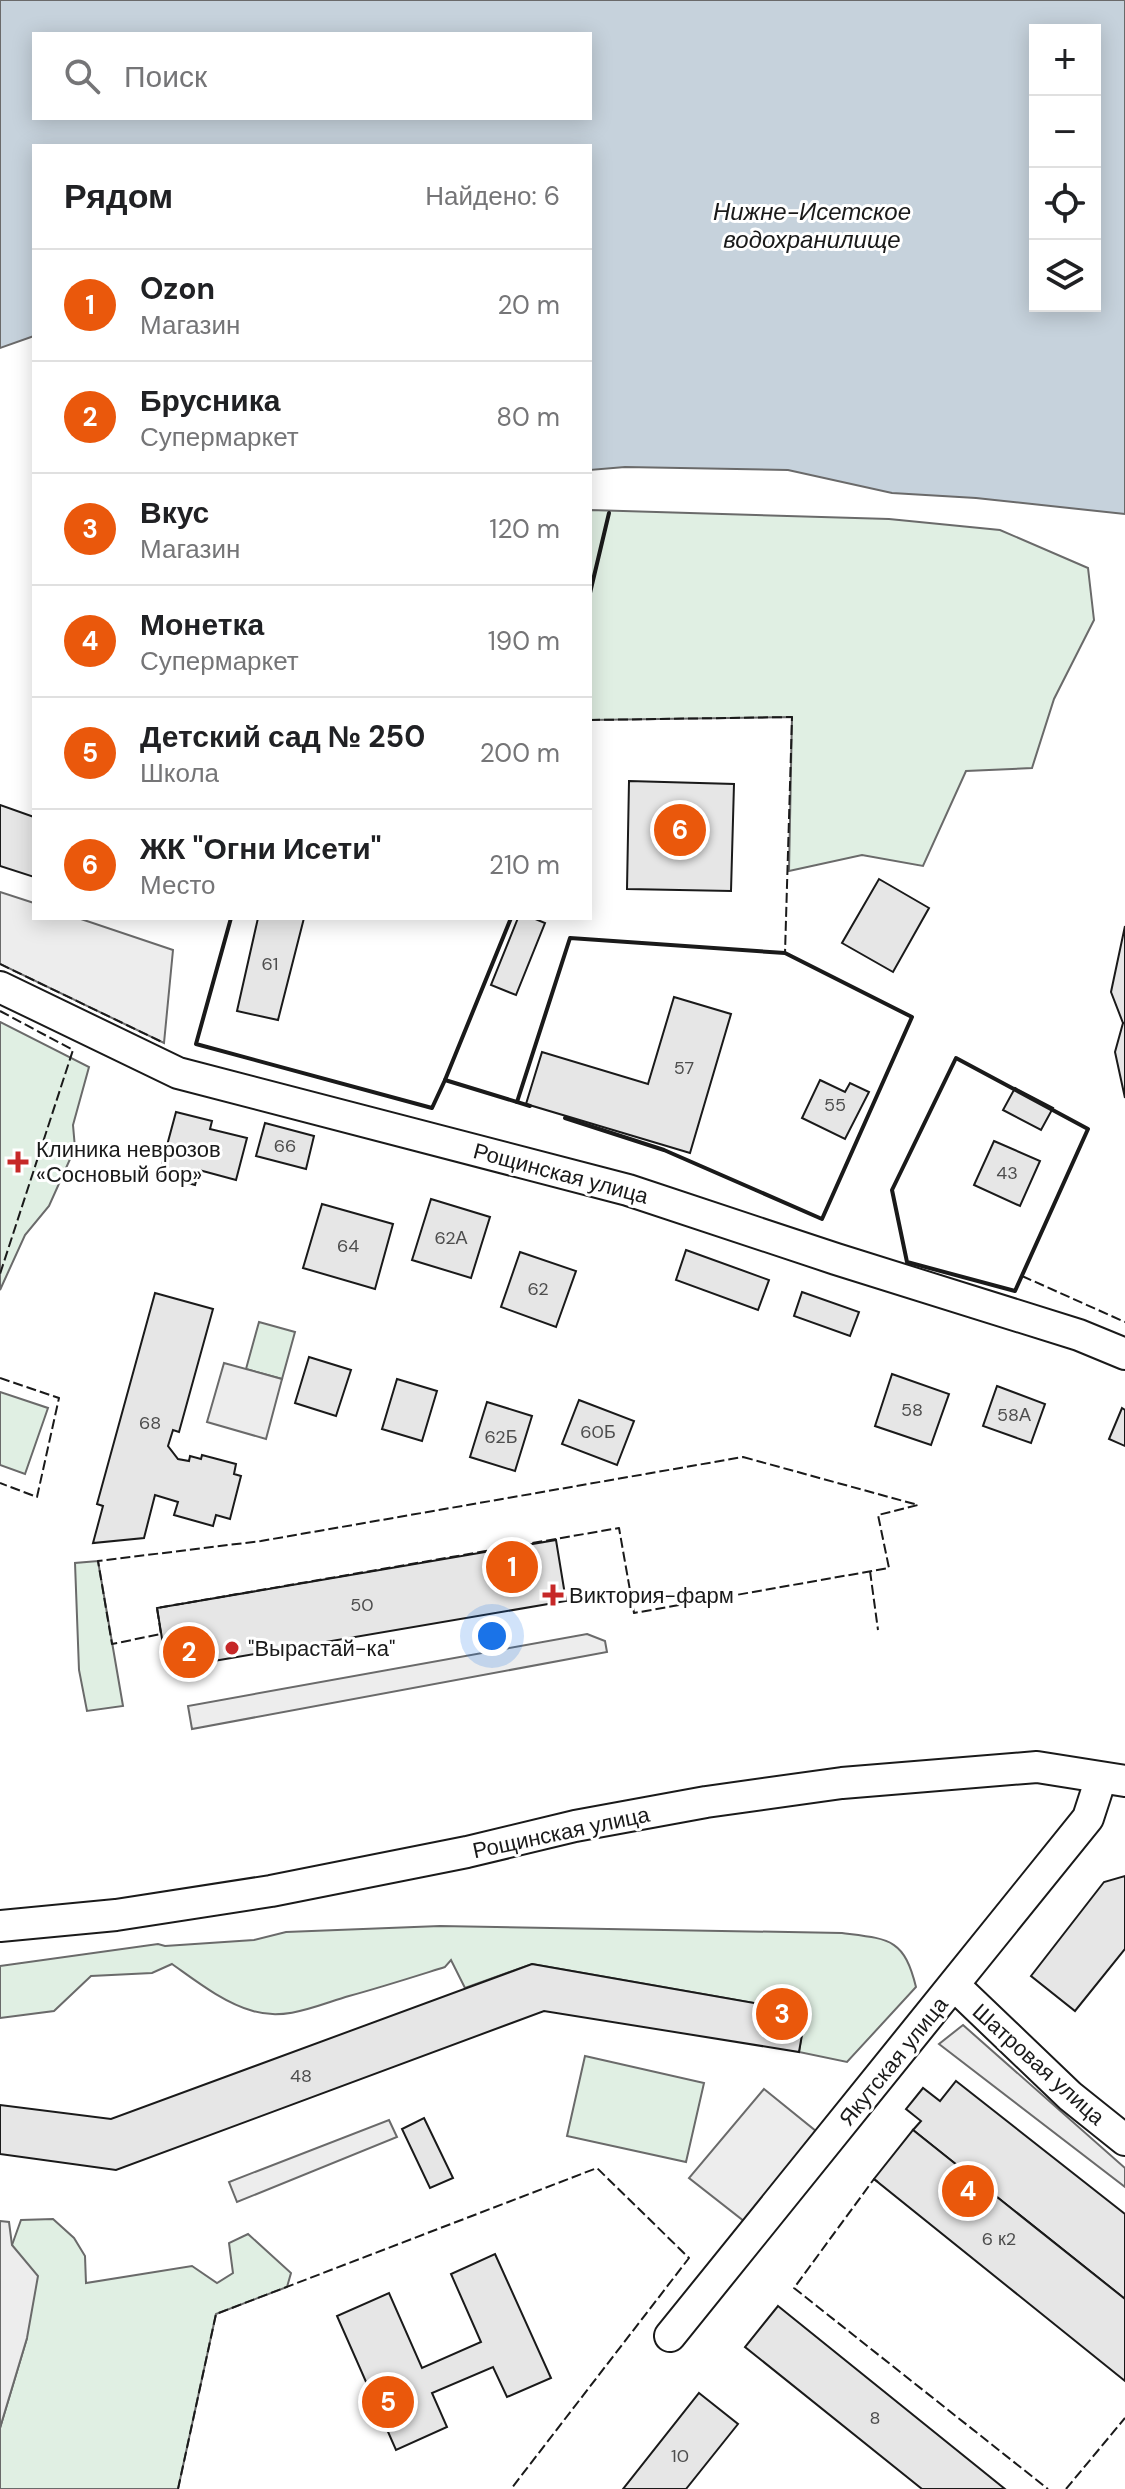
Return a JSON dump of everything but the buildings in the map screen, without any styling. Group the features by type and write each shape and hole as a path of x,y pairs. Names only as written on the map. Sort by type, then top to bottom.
{"street":[{"name":"Рощинская улица","path":"0,987 178,1073 628,1190 1079,1335 1125,1354"},
{"name":"Рощинская улица","path":"0,1926 116,1915 271,1891 604,1821 706,1802 827,1785 1037,1767 1113,1779"},
{"name":"Якутская улица","path":"670,2336 955,1986 1088,1818 1113,1779"},
{"name":"Шатровая улица","path":"955,1986 1070,2096 1125,2140"}],"green space":[{"path":"592,510 889,519 1000,530 1088,568 1094,620 1054,699 1032,768 966,771 923,866 862,855 789,871 792,717 592,720"},
{"name":"Клиника неврозов «Сосновый бор»","path":"0,1022 89,1067 73,1125 75,1148 49,1206 25,1235 0,1290"},
{"path":"259,1322 295,1332 282,1379 246,1369"},
{"path":"0,1392 48,1408 25,1474 0,1465"},
{"path":"98,1561 123,1706 87,1711 79,1670 75,1563"},
{"path":"440,1926 858,1935 883,1940 900,1950 916,1987 847,2062 799,2052 805,2012 532,1964 465,1988 451,1960 445,1967 302,2011 265,2014 231,2003 172,1964 152,1973 91,1976 54,2011 0,2018 0,1966 158,1944 254,1940 286,1932"},
{"path":"585,2056 704,2083 686,2162 567,2136"},
{"path":"53,2219 74,2238 85,2256 86,2283 192,2266 217,2283 233,2273 229,2243 248,2234 291,2273 287,2287 216,2314 178,2489 0,2489 0,2428 27,2338 12,2245 21,2220"}],"shaded area":[{"path":"0,892 32,902 32,920 84,920 173,950 164,1043 0,964"},
{"path":"224,1363 282,1379 266,1439 207,1422"},
{"path":"587,1634 605,1641 607,1652 192,1729 188,1706"},
{"path":"963,2025 1125,2168 1125,2187 939,2044"},
{"path":"764,2089 822,2136 749,2225 689,2178"},
{"path":"389,2120 397,2137 237,2202 229,2182"},
{"path":"0,2221 9,2222 12,2245 38,2276 27,2338 0,2428"}],"water":[{"name":"Нижне-Исетское водохранилище","path":"0,0 1125,0 1125,514 976,498 892,493 788,470 625,467 592,470 592,144 32,144 32,337 0,348"}],"fence":[{"path":"592,720 792,717 785,953"},
{"path":"0,964 164,1043"},
{"path":"0,1011 73,1050 0,1274"},
{"path":"1022,1276 1125,1322"},
{"path":"0,1378 59,1398 37,1497 0,1483"},
{"path":"743,1457 918,1505 878,1515 889,1568 634,1613 619,1528 157,1608 161,1634 112,1644 98,1561 261,1541 743,1457"},
{"path":"870,1571 878,1630"},
{"path":"178,2489 216,2314 597,2168 689,2258 511,2489"},
{"path":"878,2182 874,2179 794,2288 1048,2489"},
{"path":"1066,2489 1125,2418"}],"wall":[{"path":"592,585 609,513"},
{"path":"230,920 196,1044 432,1108 445,1080 530,1106"},
{"path":"445,1080 510,920"},
{"path":"517,1102 570,938 785,953 912,1017 822,1219 664,1150 565,1118"},
{"path":"956,1058 1088,1129 1015,1291 907,1262 892,1190 956,1058"}],"place":[{"name":"ЖК \"Огни Исети\"","path":"680,830"},
{"name":"Клиника неврозов «Сосновый бор»","path":"18,1162"},
{"name":"Ozon","path":"512,1567"},
{"name":"Виктория-фарм","path":"553,1595"},
{"name":"\"Вырастай-ка\"","path":"232,1648"},
{"name":"Брусника","path":"189,1652"},
{"name":"Вкус","path":"782,2014"},
{"name":"Монетка","path":"968,2191"},
{"name":"Детский сад № 250","path":"388,2402"}]}
